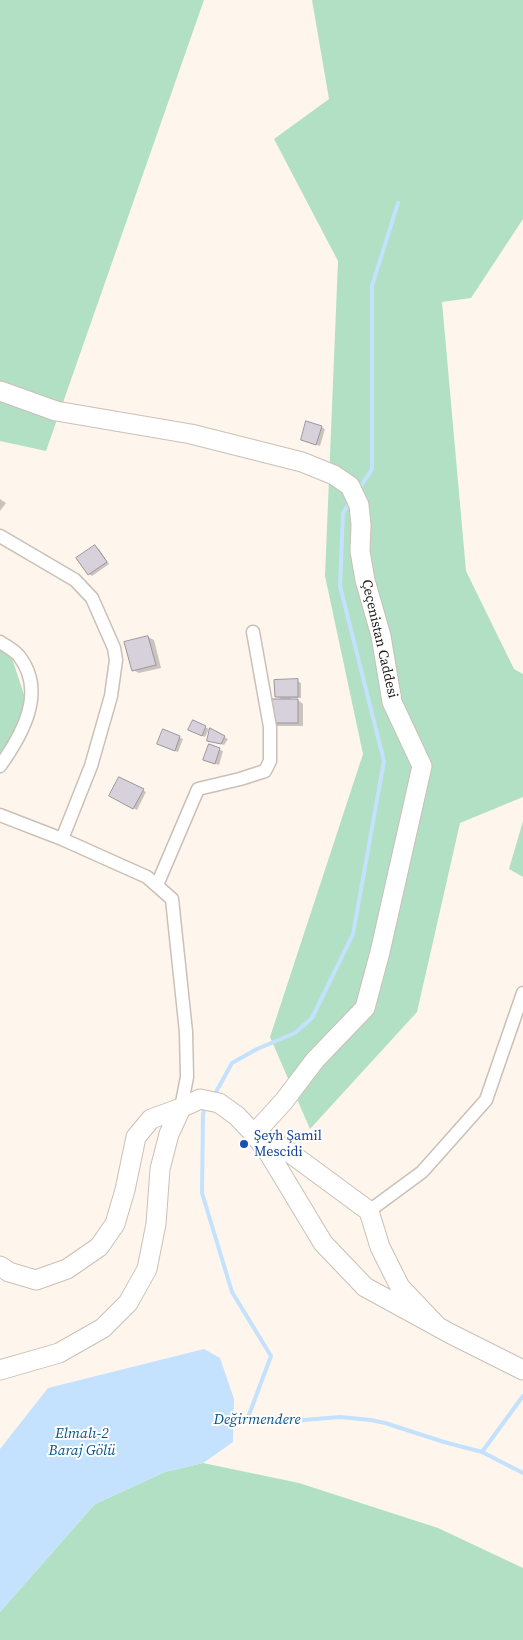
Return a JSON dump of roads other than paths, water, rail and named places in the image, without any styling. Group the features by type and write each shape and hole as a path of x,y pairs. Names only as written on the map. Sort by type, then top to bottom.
{"street":[{"name":"Çeçenistan Caddesi","path":"0,391 56,411 191,434 302,462 334,475 350,486 359,505 361,525 360,551 365,580 380,636 392,702 422,766 380,952 365,1008 315,1060 284,1101 254,1134"},
{"path":"0,536 75,580 92,598 114,648 116,660 108,705 91,766 62,838"},
{"path":"157,885 198,789 265,771 270,761 270,728 253,632"},
{"path":"0,642 18,654 28,670 32,683 25,726 0,766"},
{"path":"0,815 62,838 147,877 172,899 186,1032 186,1077 180,1108 169,1134 160,1169 156,1224 147,1269 128,1304 103,1328 60,1353 0,1370"},
{"path":"369,1211 422,1172 486,1100 523,993"},
{"path":"0,1266 9,1272 36,1280 67,1269 99,1247 115,1224 125,1190 136,1137 151,1119 200,1099 219,1103 237,1116 254,1134 270,1155 323,1243 366,1287 438,1327 523,1370"},
{"path":"254,1134 282,1147 369,1211 380,1247 400,1287 438,1327"}],"water":[{"name":"Elmalı-2 Baraj Gölü","path":"204,1349 220,1358 234,1399 233,1442 203,1463 165,1472 95,1504 0,1612 0,1449 48,1388"}],"waterway":[{"path":"361,486 372,469 372,286 398,203"},
{"path":"216,1092 232,1063 257,1049 295,1033 312,1018 353,934 384,761 340,586 343,513 348,505"},
{"path":"204,1111 202,1193 232,1292 271,1356 247,1420"},
{"path":"482,1452 523,1396"},
{"name":"Değirmendere","path":"230,1420 279,1422 340,1417 371,1420 482,1452 523,1473"}],"place":[{"name":"Şeyh Şamil Mescidi","path":"244,1144"}]}
